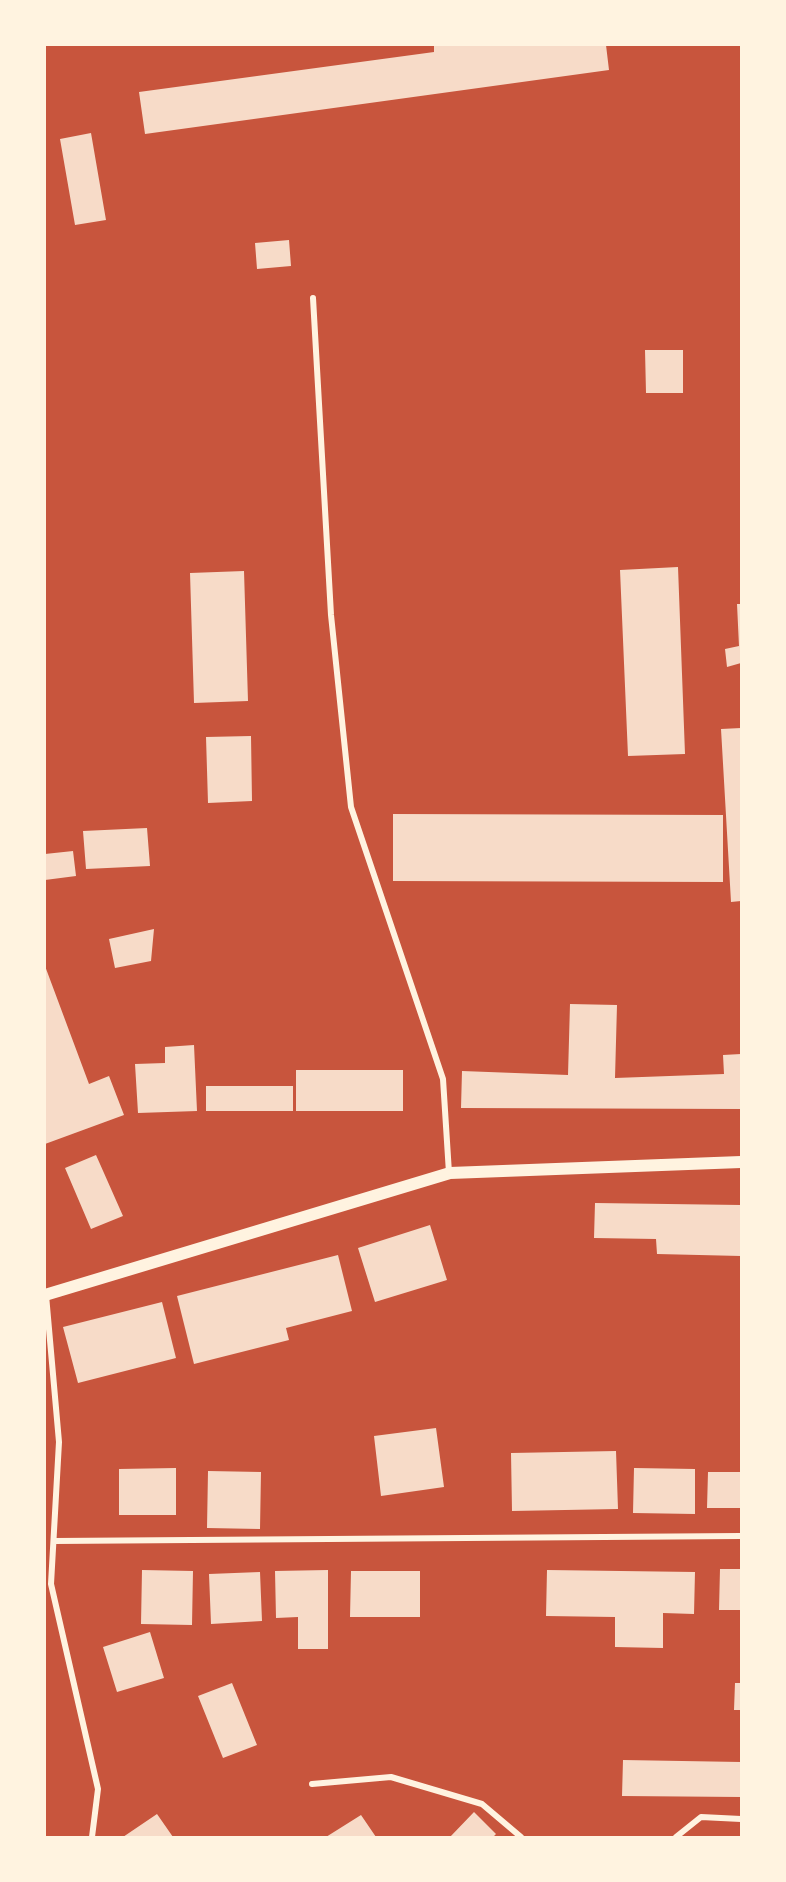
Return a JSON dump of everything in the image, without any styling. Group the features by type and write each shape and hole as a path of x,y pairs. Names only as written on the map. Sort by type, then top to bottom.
{"main road":[{"path":"46,1295 450,1173 741,1162"}],"street":[{"path":"314,297 331,615 351,807 443,1079 450,1173"},
{"path":"46,1295 59,1442 51,1584 98,1789 92,1837"},
{"path":"54,1541 741,1536"},
{"path":"312,1784 391,1777 482,1804 521,1837"},
{"path":"676,1837 700,1817 741,1819"}],"building":[{"path":"434,45 606,45 609,70 145,134 139,92 434,52"},
{"path":"91,133 106,220 75,225 60,139"},
{"path":"289,240 291,266 257,269 255,243"},
{"path":"645,350 683,350 683,393 646,393"},
{"path":"678,567 685,754 628,756 620,570"},
{"path":"244,571 248,701 194,703 190,573"},
{"path":"737,604 741,604 741,663 727,667 725,649 739,646"},
{"path":"741,728 741,901 731,902 721,729"},
{"path":"251,736 252,801 208,803 206,737"},
{"path":"393,814 723,815 723,882 393,881"},
{"path":"147,828 150,866 86,869 83,831"},
{"path":"73,851 76,876 45,880 45,854"},
{"path":"154,929 151,961 115,968 109,939"},
{"path":"45,966 89,1084 109,1076 124,1115 45,1144"},
{"path":"570,1004 617,1005 615,1078 724,1074 723,1055 741,1054 741,1109 461,1108 462,1071 568,1075"},
{"path":"194,1045 197,1111 138,1113 135,1064 165,1063 165,1047"},
{"path":"296,1070 403,1070 403,1111 296,1111"},
{"path":"206,1086 293,1086 293,1111 206,1111"},
{"path":"96,1155 123,1216 91,1229 65,1168"},
{"path":"595,1203 741,1205 741,1256 657,1254 656,1239 594,1238"},
{"path":"430,1225 447,1280 375,1302 358,1248"},
{"path":"338,1255 352,1311 286,1328 289,1340 194,1364 177,1296"},
{"path":"162,1302 176,1358 78,1383 63,1327"},
{"path":"436,1428 444,1487 381,1496 374,1436"},
{"path":"616,1451 618,1509 512,1511 511,1453"},
{"path":"176,1468 176,1515 119,1515 119,1469"},
{"path":"634,1468 695,1469 695,1514 633,1513"},
{"path":"208,1471 261,1472 260,1529 207,1528"},
{"path":"708,1472 741,1472 741,1508 707,1508"},
{"path":"720,1569 741,1569 741,1610 719,1610"},
{"path":"142,1570 193,1571 192,1625 141,1624"},
{"path":"328,1570 328,1649 298,1649 298,1617 276,1618 275,1571"},
{"path":"547,1570 695,1572 694,1614 663,1613 663,1648 615,1647 615,1617 546,1616"},
{"path":"351,1571 420,1571 420,1617 350,1617"},
{"path":"260,1572 262,1621 211,1624 209,1574"},
{"path":"150,1632 164,1678 117,1692 103,1647"},
{"path":"232,1683 257,1745 223,1758 198,1696"},
{"path":"735,1683 741,1683 741,1710 734,1710"},
{"path":"623,1760 741,1762 741,1797 622,1796"},
{"path":"474,1812 496,1834 493,1837 450,1837"},
{"path":"157,1814 173,1837 123,1837"},
{"path":"361,1815 376,1837 326,1837"}]}
